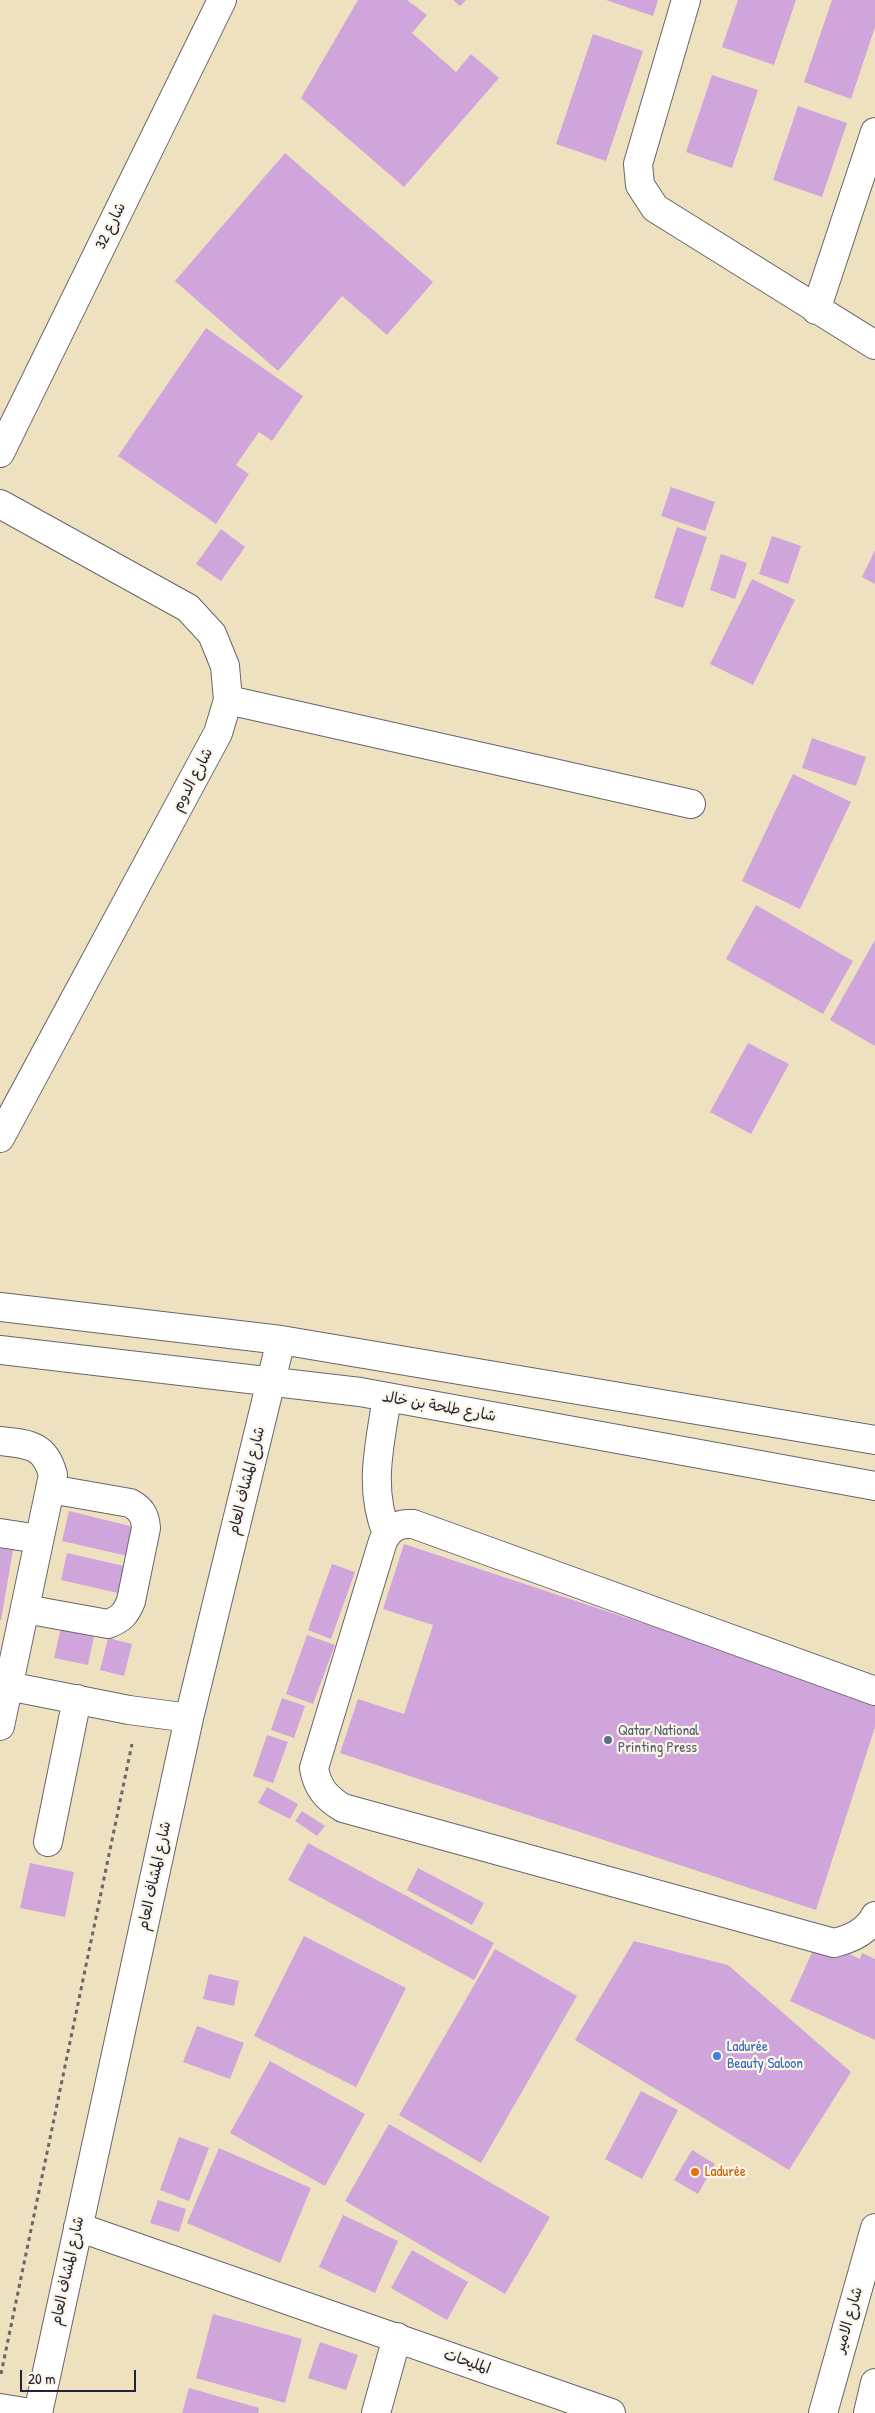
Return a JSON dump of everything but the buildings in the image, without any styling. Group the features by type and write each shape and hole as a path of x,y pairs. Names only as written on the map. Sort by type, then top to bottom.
{"main road":[{"name":"شارع 32","path":"0,453 222,0"},
{"path":"686,0 638,164 640,185 655,208 875,345"},
{"path":"816,310 875,132"},
{"name":"شارع الدوم","path":"0,504 188,608 212,634 225,666 228,700 218,733 0,1138"},
{"path":"228,700 691,804"},
{"path":"0,1307 281,1340 875,1440"},
{"name":"شارع المشاف العام","path":"38,2413 189,1718 281,1340"},
{"name":"شارع طلحة بن خالد","path":"0,1350 386,1397 875,1486"},
{"path":"386,1397 376,1476 380,1515 387,1534"},
{"path":"0,1441 27,1444 40,1450 49,1461 53,1474 0,1726"},
{"path":"24,1609 108,1624 119,1620 127,1612 131,1601 146,1528 145,1518 139,1508 130,1503 50,1489"},
{"path":"875,1691 413,1524 403,1524 387,1534 383,1541 314,1768 316,1780 323,1793 343,1808 834,1943 849,1940 864,1930 875,1916"},
{"path":"0,1533 39,1539"},
{"path":"8,1686 139,1712 189,1718"},
{"path":"48,1842 77,1699"},
{"name":"المليحات","path":"78,2227 611,2413"},
{"name":"شارع الامير","path":"823,2413 875,2228"},
{"path":"376,2413 397,2337"},
{"path":"868,2413 875,2383"},
{"path":"0,2408 31,2413"}],"path":[{"path":"0,2377 139,1712"}],"place":[{"name":"Qatar National Printing Press","path":"608,1740"},
{"name":"Ladurée Beauty Saloon","path":"717,2056"},
{"name":"Ladurée","path":"695,2172"}]}
